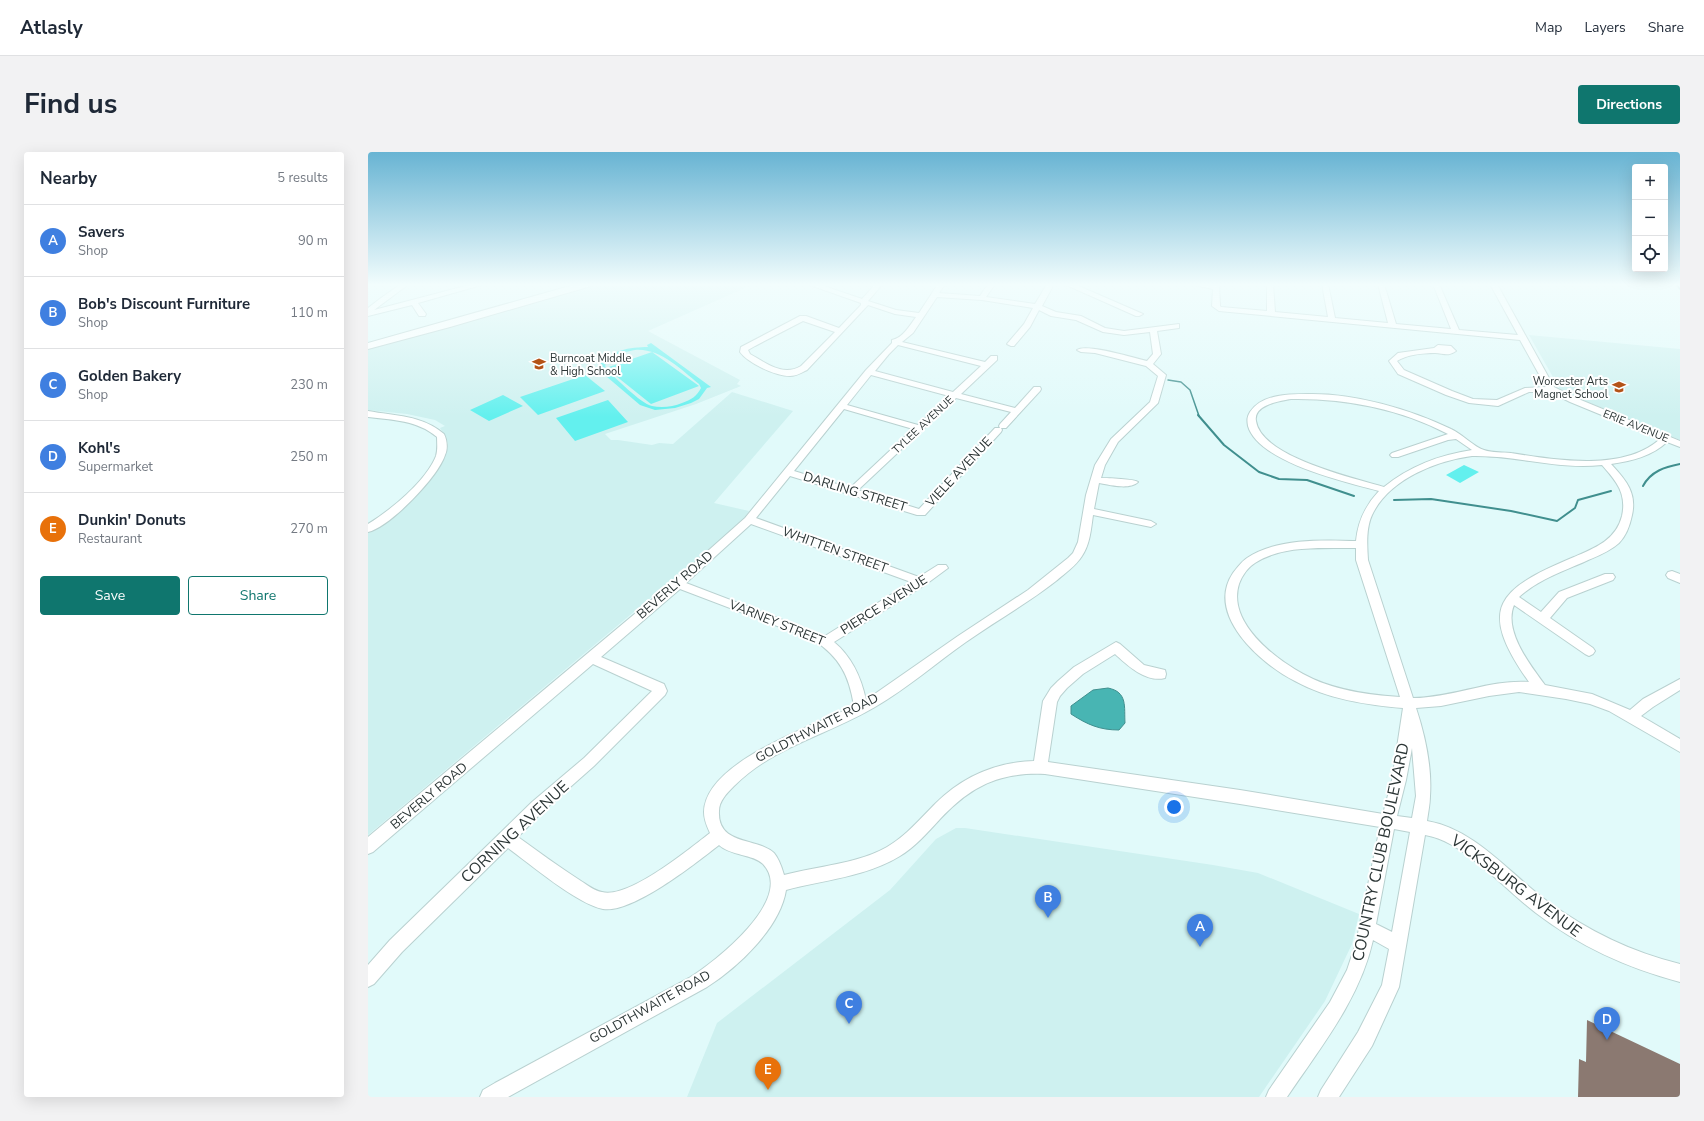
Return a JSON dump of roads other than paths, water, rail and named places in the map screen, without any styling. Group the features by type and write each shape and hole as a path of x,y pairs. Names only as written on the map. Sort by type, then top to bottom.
{"main road":[{"path":"368,346 436,328"}],"street":[{"path":"783,328 747,346 744,352 748,356 782,374 792,375 804,368 840,330 834,328"},
{"name":"BEVERLY ROAD","path":"368,847 590,657 678,584 750,520 895,342 912,328"},
{"path":"1011,344 1024,328"},
{"path":"1099,328 1124,333 1164,328"},
{"path":"1415,328 1523,338"},
{"path":"1454,328 1456,332"},
{"path":"1437,350 1401,355 1393,361 1402,372 1449,393 1472,400 1498,403 1528,390 1551,389 1518,328"},
{"path":"1081,350 1095,351 1149,364 1157,354 1153,330"},
{"path":"895,342 987,365"},
{"name":"TYLEE AVENUE","path":"851,492 994,358"},
{"name":"GOLDTHWAITE ROAD","path":"719,835 713,823 712,807 718,795 736,773 766,751 861,709 889,691 964,637 1024,598 1066,567 1078,554 1083,542 1088,511 1100,465 1114,441 1154,403 1162,375 1149,364"},
{"path":"870,372 1016,411"},
{"name":"VIELE AVENUE","path":"921,513 1037,389"},
{"name":"ERIE AVENUE","path":"1551,389 1680,444"},
{"path":"1385,490 1320,471 1284,456 1256,434 1251,419 1254,412 1263,404 1277,399 1297,396 1324,397 1386,409 1430,423 1457,436 1482,453"},
{"path":"842,406 920,428"},
{"path":"368,414 402,418 423,423 441,436 442,447 439,458 433,468 417,488 394,511 368,529"},
{"path":"1395,454 1448,437 1457,436"},
{"name":"COUNTRY CLUB BOULEVARD","path":"1328,1097 1355,1057 1390,987 1423,796 1419,744 1408,704 1362,560 1362,532 1367,515 1375,500 1385,490 1402,478 1424,467 1460,455 1482,453 1569,463 1604,462 1640,454 1655,448 1666,438"},
{"path":"1541,689 1526,669 1510,638 1506,617 1507,607 1512,598 1535,579 1600,549 1614,541 1619,536 1629,510 1629,492 1604,462"},
{"name":"DARLING STREET","path":"788,472 921,513"},
{"path":"1096,480 1122,483 1133,482"},
{"path":"1088,511 1151,524"},
{"name":"WHITTEN STREET","path":"750,520 921,582"},
{"path":"1361,545 1326,544 1292,547 1264,554 1250,561 1239,572 1231,592 1231,604 1235,617 1245,634 1285,670 1322,689 1368,699 1408,704 1440,701 1489,690 1520,687 1541,689 1594,700 1630,717 1680,746"},
{"name":"PIERCE AVENUE","path":"825,642 942,568"},
{"path":"1542,619 1563,594 1609,577"},
{"name":"VARNEY STREET","path":"678,584 818,637 843,658 849,667 858,692 861,709"},
{"path":"1512,598 1589,651"},
{"path":"1040,767 1050,701 1054,691 1063,683 1116,647 1140,668 1160,674"},
{"name":"CORNING AVENUE","path":"368,978 396,946 537,807 590,762 660,691 659,688 590,657"},
{"path":"1630,717 1648,703 1680,684"},
{"name":"COUNTRY CLUB BOULEVARD","path":"1276,1097 1348,988 1360,957 1386,840 1388,821 1399,780 1405,747 1408,704"},
{"name":"VICKSBURG AVENUE","path":"779,884 855,866 885,857 908,841 948,800 965,787 988,776 1020,768 1040,767 1388,821 1439,831 1464,842 1545,910 1589,940 1640,962 1680,973"},
{"path":"507,838 586,894 604,901 621,898 638,891 676,868 719,835 732,845 765,856 771,862 779,884"},
{"name":"GOLDTHWAITE ROAD","path":"490,1097 631,1020 715,971 738,952 760,925 772,907 777,895 779,884"},
{"path":"1367,928 1398,945"}],"waterway":[{"path":"1168,380 1181,382 1190,390 1199,416"},
{"path":"1198,415 1224,445 1259,472 1279,479 1307,480 1354,496"},
{"path":"1643,486 1646,481 1659,470 1680,464"},
{"path":"1394,500 1431,499 1511,511 1557,521 1575,508 1578,500 1611,491"}],"place":[{"name":"Burncoat Middle & High School","path":"539,364"},
{"name":"Worcester Arts Magnet School","path":"1619,387"},
{"name":"Bob's Discount Furniture","path":"1048,918"},
{"name":"Savers","path":"1200,947"},
{"name":"Golden Bakery","path":"849,1024"},
{"name":"Kohl's","path":"1607,1040"},
{"name":"Dunkin' Donuts","path":"768,1090"}]}
